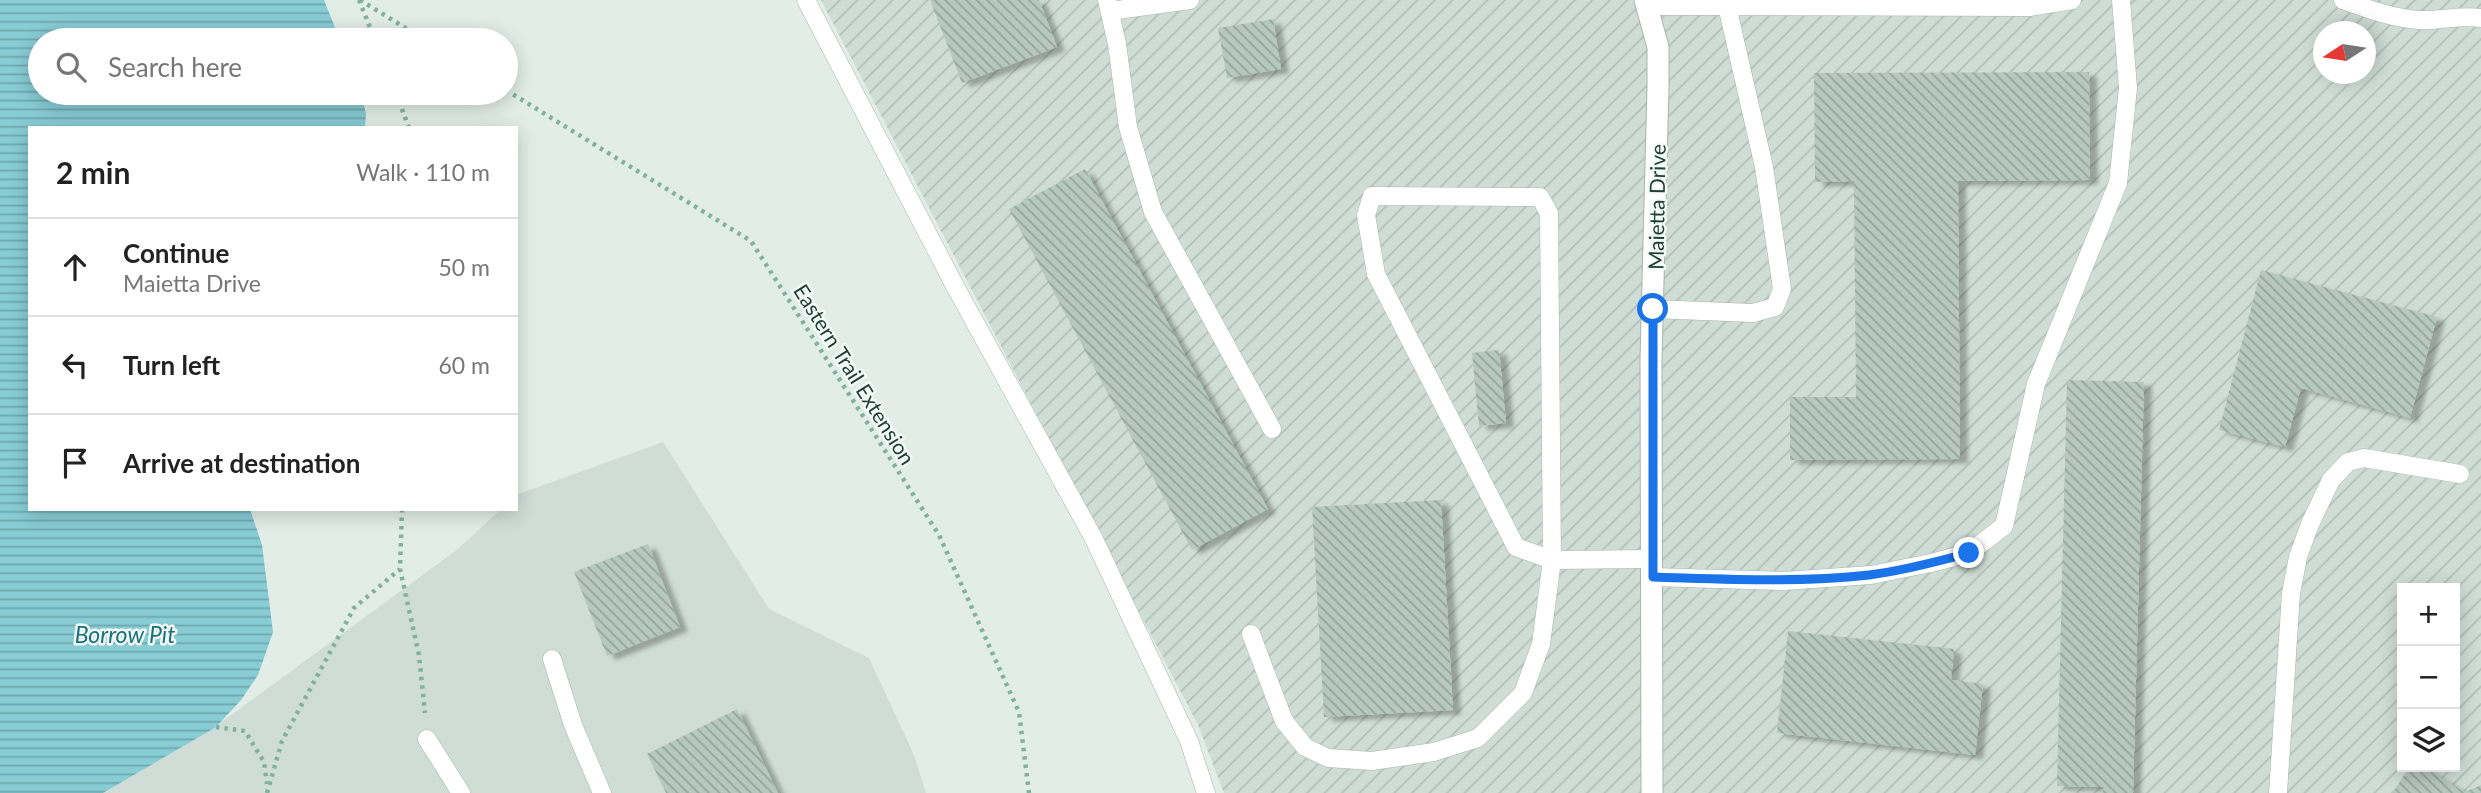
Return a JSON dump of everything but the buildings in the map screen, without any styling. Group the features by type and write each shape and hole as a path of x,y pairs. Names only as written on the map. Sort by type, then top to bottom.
{"street":[{"name":"Maietta Drive","path":"1647,3 1658,47 1653,309 1652,793"}],"lane":[{"path":"806,0 937,253 1094,539 1189,741 1206,793"},
{"path":"1190,0 1109,6 1128,127 1153,212 1272,429"},
{"path":"1647,3 1727,6 2030,7 2072,0"},
{"path":"1251,634 1284,721 1306,747 1328,758 1372,761 1434,752 1478,738 1523,693 1541,644 1552,560 1549,213 1540,197 1372,195 1366,215 1376,274 1516,547 1552,560 1784,581 1871,575 1969,553 2004,526 2036,384 2119,183 2128,88 2121,0"},
{"path":"2343,0 2388,16 2422,20 2466,16 2481,18"},
{"path":"1653,309 1753,313 1774,307 1782,289 1763,167 1727,6"},
{"path":"2278,793 2291,593 2298,557 2331,480 2348,461 2364,458 2460,474"},
{"path":"552,659 573,725 602,793"},
{"path":"427,739 461,793"}],"path":[{"path":"359,0 370,28"},
{"path":"359,0 405,28"},
{"name":"Eastern Trail Extension","path":"518,97 751,241 939,535 1019,712 1029,793"},
{"path":"400,105 408,126"},
{"path":"402,511 401,569 419,655 427,739"},
{"path":"267,790 282,741 354,608 401,569"},
{"path":"216,726 245,731 264,762 267,790"}],"shaded area":[{"path":"821,0 2481,0 2481,793 1224,793 1198,725"},
{"path":"663,442 769,609 869,658 914,755 926,793 103,793 216,726 458,549 499,511 518,511 518,494"}],"water":[{"name":"Borrow Pit","path":"0,0 324,0 335,28 28,28 28,105 364,105 366,114 365,126 28,126 28,511 251,511 262,545 273,632 258,675 241,700 216,727 103,793 0,793"}],"route":[{"path":"1653,309 1653,577 1784,581 1871,575 1969,553"}]}
